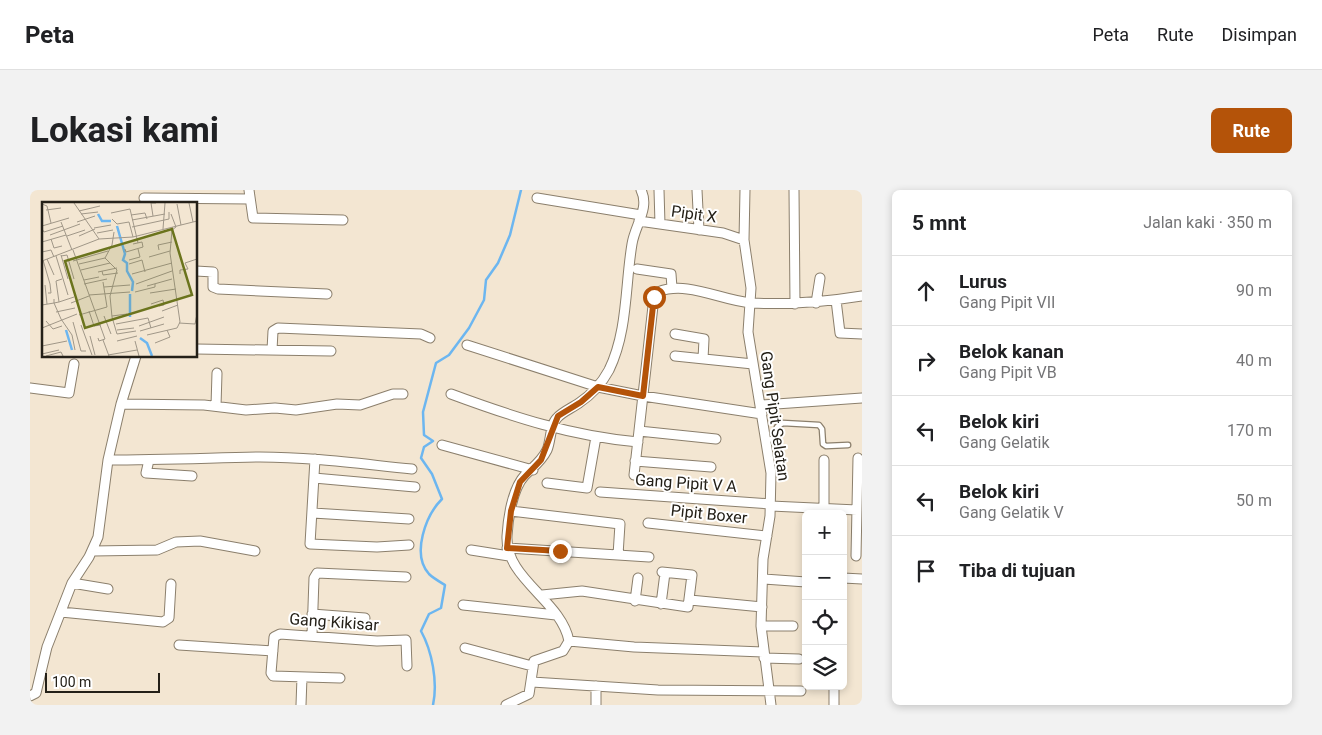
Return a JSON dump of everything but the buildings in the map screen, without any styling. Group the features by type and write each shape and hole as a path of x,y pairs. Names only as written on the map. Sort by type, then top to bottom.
{"street":[{"path":"506,705 526,697 532,682 532,666 536,659 564,651 569,641 565,625 542,595 525,579 508,552 511,511 520,482 547,450 558,416 581,402 598,387 608,371 616,349 625,310 632,244 645,200 641,190"},
{"path":"659,190 660,224"},
{"path":"697,190 699,230"},
{"name":"Gang Pipit Selatan","path":"745,190 744,240 750,277 748,332 771,473 770,505 763,559 764,579 761,626 771,705"},
{"path":"794,190 795,304"},
{"path":"144,197 249,195 251,217 253,218 343,220"},
{"name":"Pipit X","path":"537,198 744,240"},
{"path":"637,269 671,274 672,288"},
{"path":"198,271 212,272 213,287 218,289 327,294"},
{"path":"816,303 820,278"},
{"path":"634,475 654,297 658,292 672,288 749,303 795,304 862,296"},
{"path":"836,300 840,333 862,334"},
{"path":"272,350 273,331 278,328 421,334 430,338"},
{"path":"676,334 704,339 703,359"},
{"path":"467,345 598,387 643,396 762,409 862,398"},
{"path":"198,348 331,351"},
{"path":"675,356 753,364"},
{"path":"30,696 36,693 47,647 72,584 93,551 98,537 108,460 121,404 135,358"},
{"path":"30,388 69,392 74,364"},
{"path":"216,406 217,373"},
{"path":"121,404 216,406 246,410 275,408 296,410 337,404 360,405 393,394 403,394"},
{"path":"451,394 553,429 638,442"},
{"path":"639,431 716,439"},
{"path":"547,483 587,488 596,437"},
{"path":"442,445 532,470"},
{"path":"108,460 260,457 316,459 412,469"},
{"path":"856,556 858,458"},
{"path":"316,459 314,514 310,544 377,547 409,545"},
{"path":"149,460 146,473 192,476"},
{"path":"824,460 824,510"},
{"path":"635,461 711,467"},
{"path":"314,478 415,487"},
{"name":"Gang Pipit V A","path":"600,492 815,510"},
{"name":"Gang Pipit V A","path":"847,510 857,510"},
{"path":"511,511 621,522 618,555"},
{"path":"314,514 409,519"},
{"name":"Pipit Boxer","path":"648,523 767,536"},
{"path":"93,551 157,550 176,542 200,541 254,551"},
{"path":"471,550 618,555 649,558"},
{"path":"542,595 575,591 661,604 687,607 690,600 692,575 664,572 661,604"},
{"path":"312,635 314,578 317,573 406,577"},
{"path":"635,600 638,578"},
{"path":"847,578 862,579"},
{"path":"764,579 802,582"},
{"path":"72,584 108,589"},
{"path":"61,612 163,622 169,618 171,584"},
{"path":"690,600 762,606"},
{"path":"464,605 556,615"},
{"path":"312,614 365,618"},
{"path":"761,626 793,626"},
{"name":"Gang Kikisar","path":"273,651 276,634 377,641 406,640 407,666"},
{"path":"569,641 799,659"},
{"path":"179,645 273,651 273,676 340,678"},
{"path":"465,648 532,666"},
{"path":"301,705 302,677"},
{"path":"532,682 769,693 801,691"},
{"path":"596,686 596,705"},
{"path":"834,690 834,705"}],"lane":[{"path":"766,440 773,439 777,427 783,423 822,426 823,444 826,446 848,445"}],"waterway":[{"path":"433,705 435,687 433,667 421,631 429,614 441,608 445,585 429,574 421,556 421,546 426,524 442,499 432,474 421,458 424,447 433,441 424,435 423,412 436,363 449,355 469,328 484,300 486,280 498,263 510,235 521,190"}],"route":[{"path":"560,551 507,548 507,531 515,493 525,475 541,460 547,450 554,421 558,416 581,402 598,387 643,396 654,297"}]}
